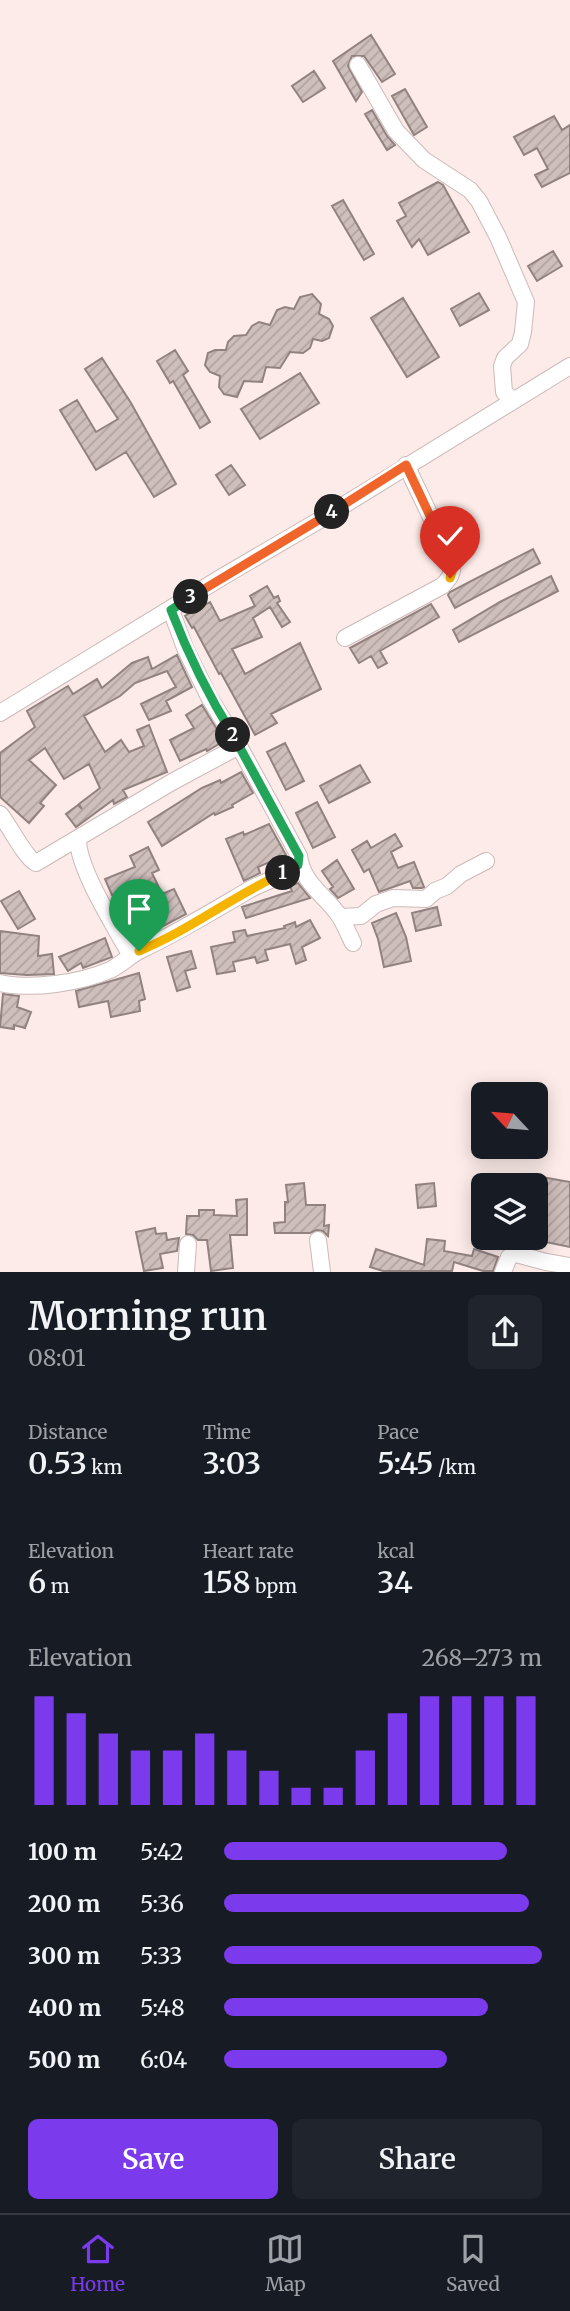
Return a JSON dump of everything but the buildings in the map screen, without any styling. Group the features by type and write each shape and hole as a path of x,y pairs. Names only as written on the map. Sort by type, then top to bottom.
{"street":[{"path":"358,65 396,131 424,160 470,190 498,236 526,302 520,344 505,358 502,366 505,392 512,400"},
{"path":"0,713 570,366"},
{"path":"345,638 442,586 450,578 453,569 449,555 406,465"},
{"path":"171,610 185,648 209,696 299,856 312,887 340,917 353,943"},
{"path":"0,814 13,830 28,859 34,862 239,746"},
{"path":"78,838 84,867 131,956"},
{"path":"340,917 361,916 376,904 393,898 426,900 461,874 486,861"},
{"path":"0,984 25,987 73,980 110,970 254,887 295,868 300,862"},
{"path":"318,1240 322,1272"},
{"path":"186,1272 188,1244"},
{"path":"503,1272 509,1257 516,1254 570,1265"}],"route":[{"path":"139,951 194,924 254,887 295,868 300,862 239,746 209,696 185,648 171,610 406,465 449,555 453,569 450,578"}]}
